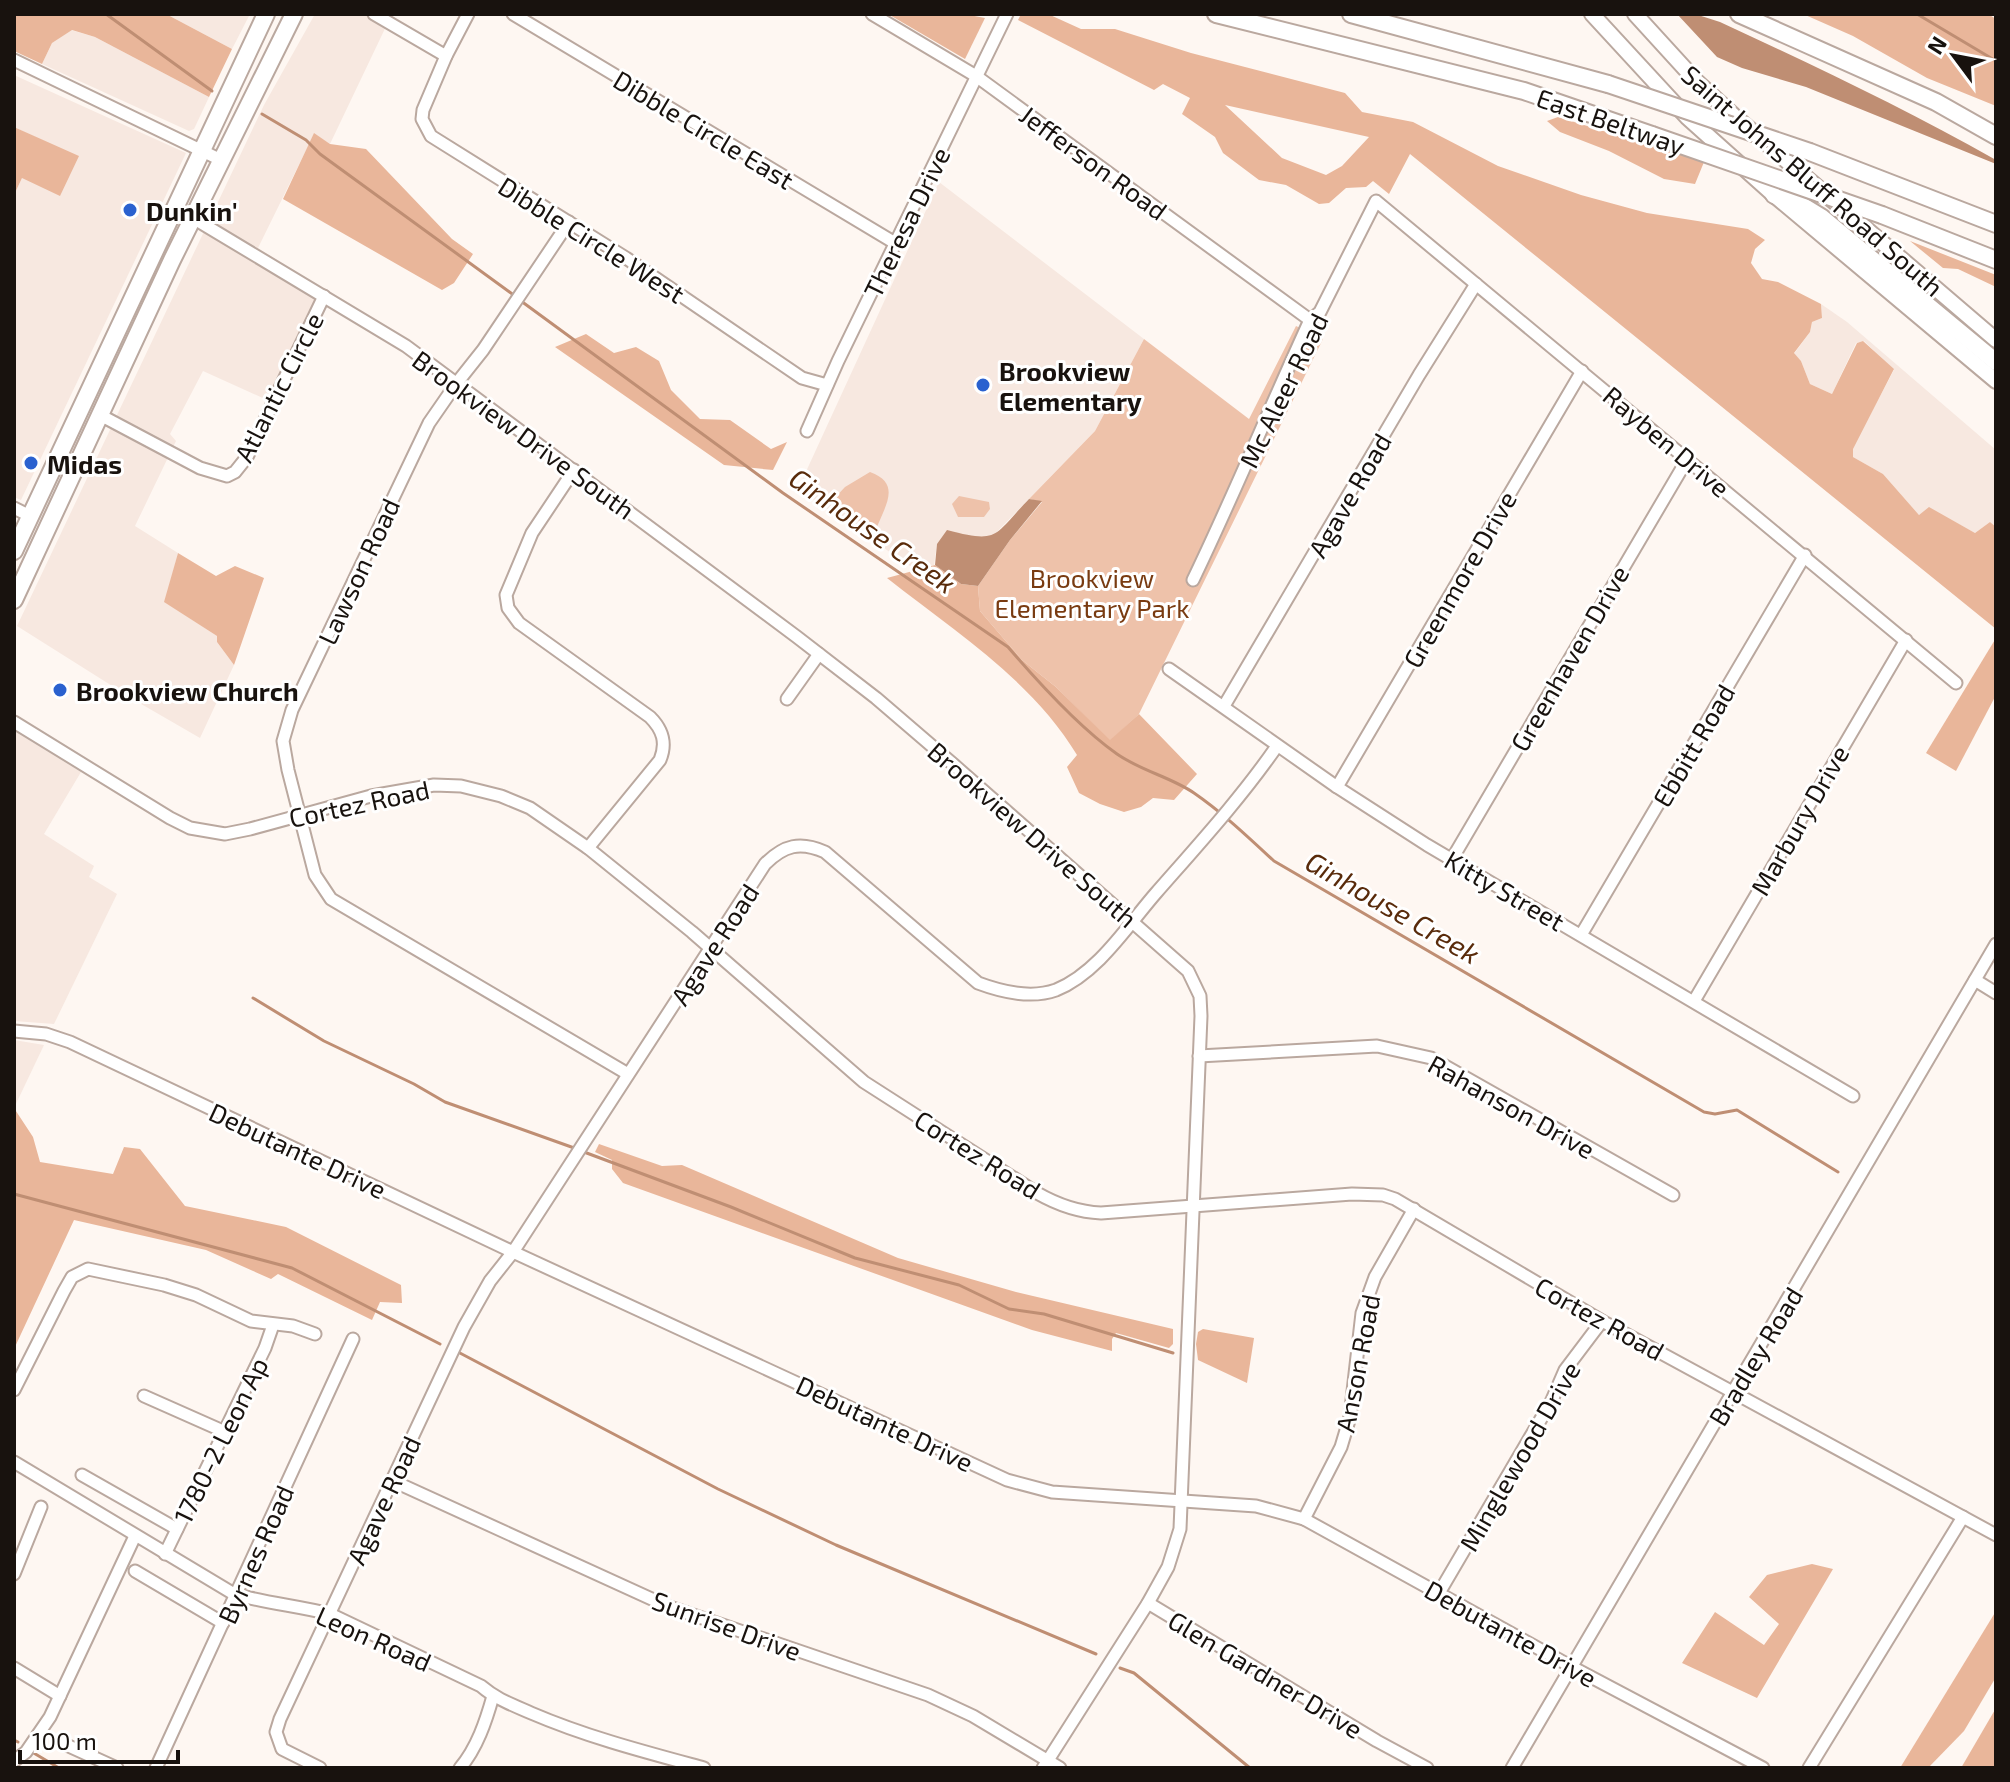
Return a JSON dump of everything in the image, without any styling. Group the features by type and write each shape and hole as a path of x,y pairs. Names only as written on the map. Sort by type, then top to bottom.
{"highway":[{"path":"14,551 266,14"},
{"path":"14,600 193,218 294,14"},
{"name":"East Beltway","path":"1216,14 1524,91 1882,215 1996,260"},
{"name":"East Beltway","path":"1351,14 1608,84 1810,152 1996,224"},
{"path":"1739,14 1936,102 1996,136"},
{"path":"1774,195 1821,217 1996,362"},
{"path":"95,378 98,392 92,410 100,415"}],"main road":[{"name":"Saint Johns Bluff Road South","path":"1592,14 1687,117 1774,195 1996,381"},
{"name":"Saint Johns Bluff Road South","path":"1635,14 1698,83 1775,153 1996,340"}],"street":[{"path":"374,14 446,56 468,14"},
{"name":"Dibble Circle East","path":"513,14 895,243"},
{"name":"Jefferson Road","path":"872,14 976,76 1310,320"},
{"name":"Theresa Drive","path":"807,431 1007,14"},
{"name":"Dibble Circle West","path":"446,56 423,110 422,119 431,136 569,222 802,378 827,385"},
{"path":"15,63 221,160"},
{"name":"Mc Aleer Road","path":"1193,580 1310,320 1320,312 1376,201"},
{"name":"Rayben Drive","path":"1376,201 1956,683"},
{"name":"Brookview Drive South","path":"193,218 406,346 819,654 876,698 1188,971 1200,996 1180,1529 1168,1567 1148,1603 1046,1764"},
{"name":"Lawson Road","path":"569,222 483,350 429,423 285,729 284,753 315,875 331,899 628,1074"},
{"name":"Agave Road","path":"1224,706 1476,284"},
{"name":"Atlantic Circle","path":"100,415 200,468 227,476 235,472 247,457 324,296"},
{"name":"Greenmore Drive","path":"1337,787 1582,371"},
{"name":"Greenhaven Drive","path":"1452,859 1688,458"},
{"path":"574,470 532,533 506,595 508,608 519,623 650,717 662,733 664,742 660,760 588,848"},
{"path":"14,508 30,516"},
{"name":"Ebbitt Road","path":"1581,935 1805,555"},
{"name":"Marbury Drive","path":"1694,1001 1906,640"},
{"path":"787,699 819,654"},
{"name":"Kitty Street","path":"1169,669 1337,787 1452,859 1853,1096"},
{"name":"Cortez Road","path":"14,722 190,828 225,834 434,785 461,786 501,796 530,808 588,848 692,932 864,1082 1061,1206 1084,1212 1383,1195 1414,1209 1602,1321 1996,1535"},
{"name":"Agave Road","path":"320,1768 282,1749 276,1732 280,1719 467,1320 765,864 777,852 792,845 811,846 825,852 978,983 1000,992 1022,994 1055,990 1076,979 1093,964 1236,801 1277,746"},
{"name":"Bradley Road","path":"1512,1768 1996,944"},
{"path":"1975,980 1996,993"},
{"name":"Debutante Drive","path":"14,1031 46,1034 70,1042 513,1252 1026,1487 1052,1492 1256,1506 1304,1519 1763,1768"},
{"name":"Rahanson Drive","path":"1199,1056 1377,1046 1431,1058 1673,1195"},
{"name":"Anson Road","path":"1304,1519 1341,1447 1350,1417 1362,1313 1375,1277 1414,1209"},
{"path":"14,1390 72,1277 88,1269 164,1285 196,1295 251,1321 293,1326 315,1334"},
{"name":"Minglewood Drive","path":"1439,1593 1552,1400 1565,1370 1602,1321"},
{"name":"1780-2 Leon Ap","path":"165,1554 265,1348 273,1325"},
{"name":"Byrnes Road","path":"156,1768 353,1339"},
{"path":"144,1396 223,1431"},
{"name":"Leon Road","path":"14,1462 234,1594 330,1614 481,1686 493,1696 602,1740 704,1768"},
{"path":"82,1475 177,1529"},
{"name":"Sunrise Drive","path":"393,1481 667,1606 928,1695 973,1716 1046,1764 1060,1768"},
{"path":"14,1574 41,1507"},
{"path":"1809,1768 1963,1517"},
{"path":"14,1761 26,1752 50,1717 135,1536"},
{"path":"135,1571 223,1623"},
{"name":"Glen Gardner Drive","path":"1148,1603 1427,1768"},
{"path":"14,1668 60,1696"},
{"path":"460,1768 479,1735 493,1696"},
{"path":"62,1743 117,1768"}],"shaded area":[{"path":"14,14 166,14 232,49 209,97 95,37 72,30 52,43 42,64 14,51"},
{"path":"166,14 250,14 232,49"},
{"path":"315,14 391,16 330,144 314,134 258,248 330,294 276,404 203,371 170,434 176,441 135,526 178,553 165,602 217,636 217,642 234,665 200,738 17,626 264,105"},
{"path":"888,14 964,14 985,18 965,59"},
{"path":"1021,14 1048,14 1081,29 1115,29 1191,53 1345,93 1362,112 1413,122 1498,166 1581,195 1647,213 1748,229 1765,240 1755,249 1751,263 1762,279 1778,282 1821,304 1822,318 1812,322 1810,332 1794,353 1801,361 1810,384 1832,394 1857,343 1863,341 1894,369 1853,449 1853,457 1883,474 1919,515 1929,507 1975,533 1990,522 1996,527 1996,629 1410,154 1389,194 1373,181 1366,187 1346,188 1329,203 1319,204 1286,185 1259,180 1223,153 1215,137 1182,114 1190,98 1163,84 1154,90 1018,20","holes":["1225,105 1369,137 1342,166 1326,175 1282,158"]},
{"path":"1677,14 1695,14 1720,22 1928,123 1996,160 1996,164 1806,87 1742,68 1717,57"},
{"path":"1803,14 1988,14 1996,19 1996,106 1927,78 1853,36"},
{"path":"71,30 95,37 209,97 194,129 189,131 42,64 52,43"},
{"path":"14,75 186,153 21,500 14,497 14,195 22,178 78,157 14,127"},
{"path":"1558,117 1704,162 1695,184 1664,179 1609,151 1560,132 1547,121"},
{"path":"14,127 79,156 60,196 22,178 14,195"},
{"path":"314,133 330,144 366,149 452,239 473,254 454,283 442,290 283,199"},
{"name":"Brookview Elementary","path":"939,182 1144,339 1095,431 992,537 937,544 934,565 916,570 798,489"},
{"path":"1910,241 1996,275 1996,287 1958,269 1943,268"},
{"path":"1821,304 1847,322 1996,450 1996,527 1990,522 1975,533 1929,508 1919,515 1883,474 1853,457 1852,449 1894,370 1864,341 1856,343 1832,394 1810,384 1801,361 1794,354 1810,332 1812,322 1822,318"},
{"path":"586,334 614,353 636,347 659,361 671,390 700,419 730,420 771,449 787,442 773,470 724,465 555,347"},
{"path":"1029,499 1042,501 978,586 961,584 935,565 937,544 947,530 977,536 994,534"},
{"path":"178,553 216,576 235,566 264,578 234,665 217,642 217,636 164,602"},
{"path":"935,565 961,584 978,586 980,611 1022,660 1056,687 1110,740 1139,714 1197,774 1174,800 1153,798 1141,807 1124,812 1079,793 1067,767 1077,755 1038,703 990,658 887,578"},
{"path":"1996,638 1996,695 1956,771 1926,753"},
{"path":"14,731 81,772 44,834 94,866 89,877 117,894 54,1024 14,1021"},
{"path":"14,1040 44,1045 14,1108"},
{"path":"14,1108 33,1137 40,1162 113,1174 124,1147 140,1149 185,1206 286,1227 401,1285 402,1303 380,1302 372,1320 278,1274 271,1279 206,1250 74,1220 14,1349"},
{"path":"599,1144 662,1166 682,1165 898,1258 1016,1292 1173,1329 1173,1344 1169,1348 1116,1333 1112,1339 1112,1351 1032,1330 623,1183 612,1169 612,1160 595,1152"},
{"path":"1203,1329 1254,1338 1247,1383 1198,1360 1196,1344 1198,1332"},
{"path":"1812,1564 1833,1569 1757,1698 1682,1663 1715,1612 1764,1645 1779,1624 1749,1597 1767,1575"},
{"path":"1996,1611 1996,1677 1964,1731 1928,1768 1900,1768"},
{"path":"1996,1708 1996,1768 1961,1768"}],"green space":[{"name":"Brookview Elementary Park","path":"1296,326 1323,339 1139,714 1110,741 1056,687 1022,660 980,611 978,586 1010,540 1042,502 1029,499 1095,431 1144,339 1249,419"},
{"path":"870,472 886,483 888,490 886,505 875,532 831,502 845,487"},
{"path":"959,496 989,502 990,509 984,517 958,517 952,504"}],"waterway":[{"name":"Ginhouse Creek","path":"106,14 212,91"},
{"path":"1917,14 1996,61"},
{"name":"Ginhouse Creek","path":"262,114 306,140 320,154 515,296"},
{"name":"Ginhouse Creek","path":"521,301 783,493 1008,647 1060,704 1103,743 1126,760 1194,793 1274,861 1704,1112 1715,1114 1737,1110 1838,1172"},
{"path":"253,998 324,1041 445,1102 577,1149"},
{"path":"584,1152 855,1258 959,1285 1009,1309 1044,1314 1173,1353"},
{"path":"14,1194 292,1268 440,1344"},
{"path":"458,1352 718,1489 836,1545 1096,1654"},
{"path":"1120,1668 1134,1673 1250,1768"},
{"path":"14,1740 18,1742"},
{"path":"32,1752 59,1768"}],"place":[{"name":"Dunkin'","path":"130,210"},
{"name":"Brookview Elementary","path":"983,385"},
{"name":"Midas","path":"31,463"},
{"name":"Brookview Church","path":"60,690"}]}
